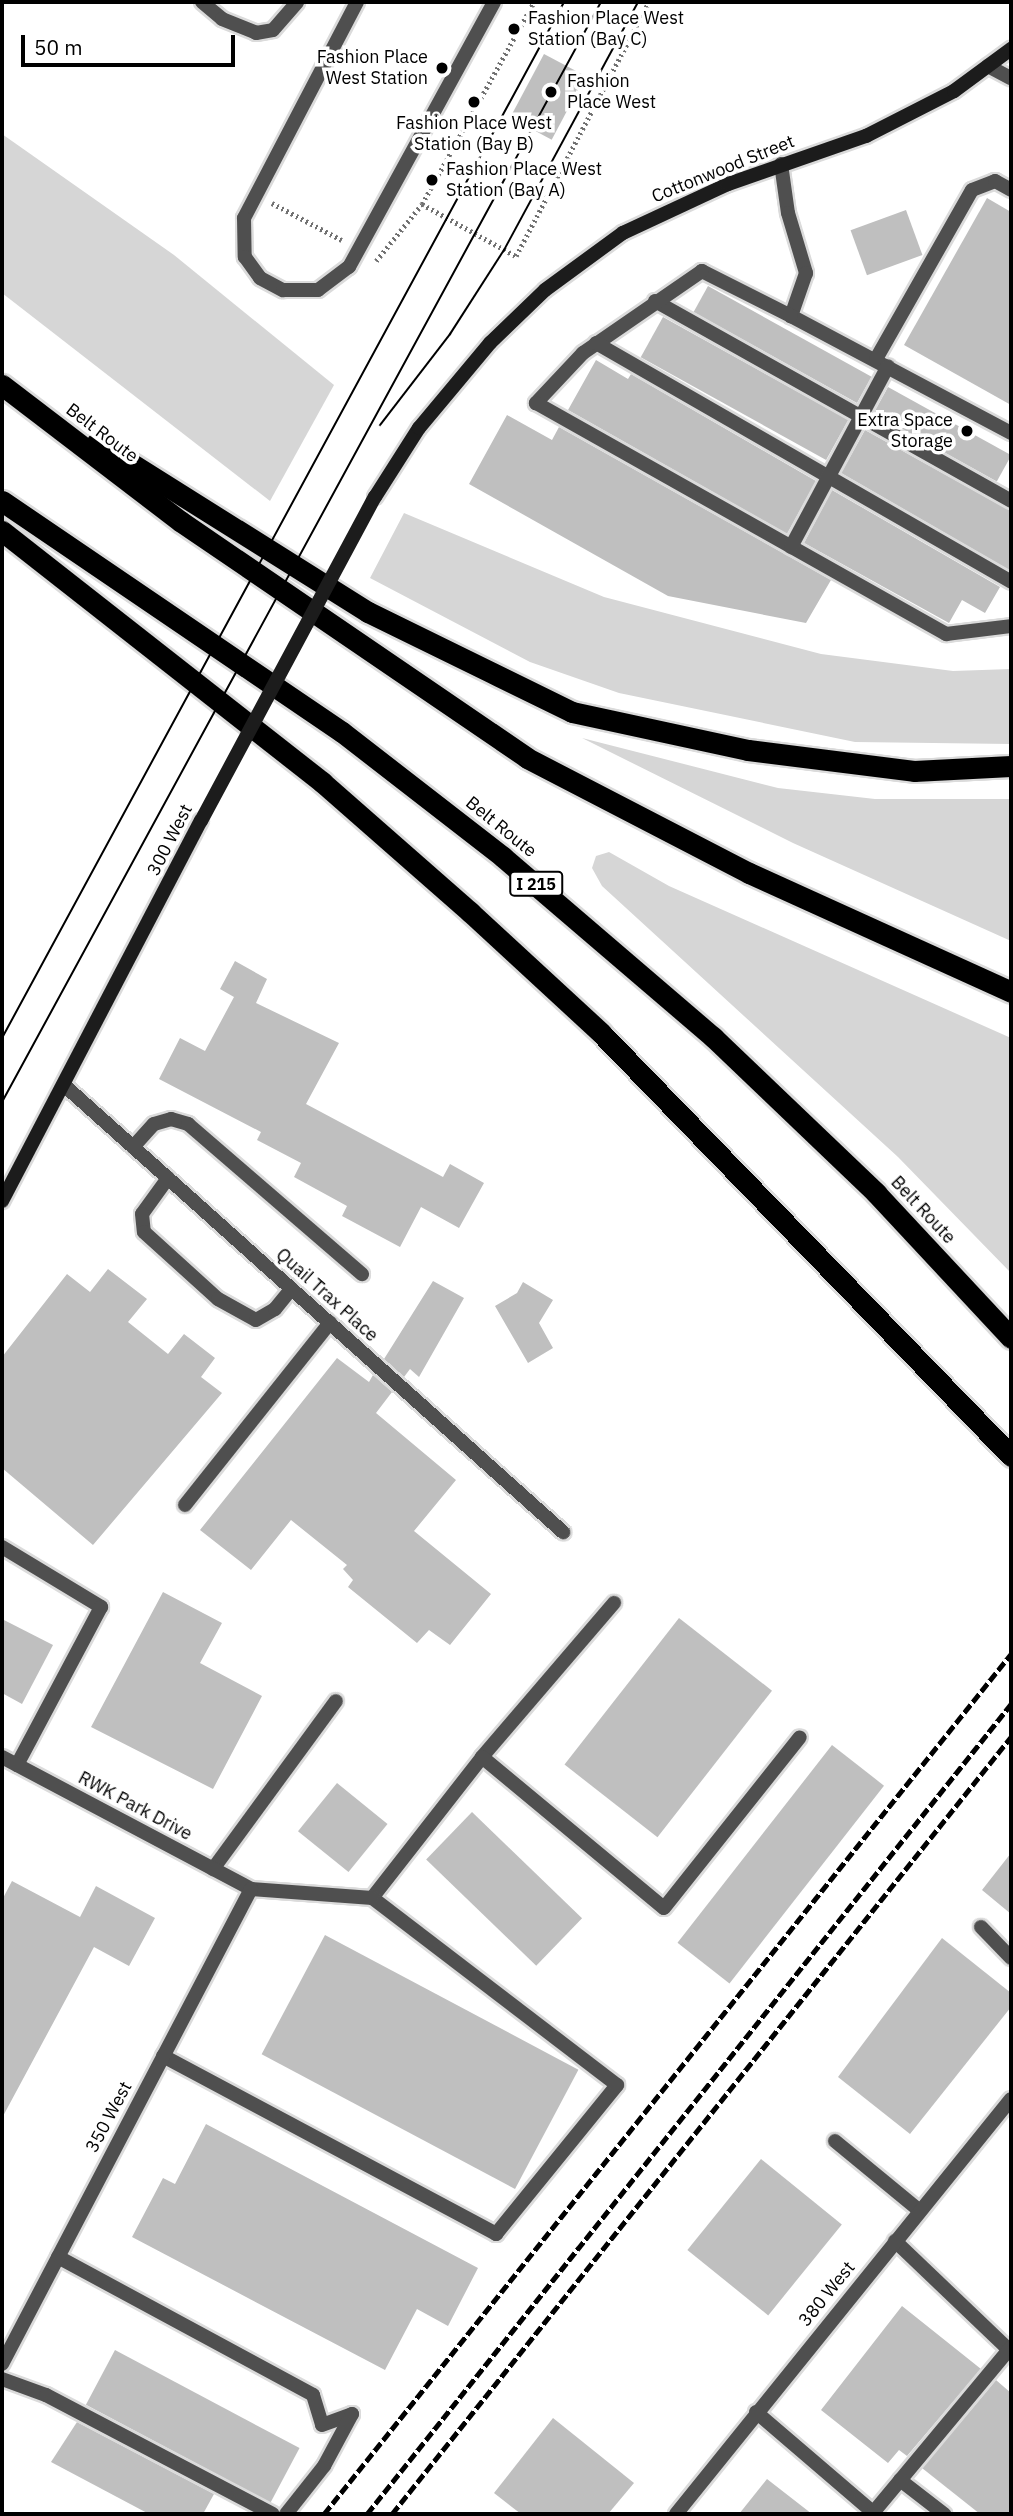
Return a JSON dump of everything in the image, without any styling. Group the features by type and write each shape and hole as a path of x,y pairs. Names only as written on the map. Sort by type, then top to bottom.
{"highway":[{"path":"2,384 368,612 572,712 748,750 915,771 1011,766"},
{"name":"Belt Route","path":"2,384 180,521 527,758 749,873 1011,992"},
{"name":"Belt Route","path":"2,501 342,732 503,857 713,1037 876,1194 1011,1338"},
{"path":"2,531 322,782 470,912 601,1033 1011,1456"},
{"path":"960,1403 1011,1464"}],"street":[{"path":"202,2 222,19 256,33 273,30 297,2"},
{"path":"357,2 244,218 245,257 260,278 283,290 318,290 349,267 494,2"},
{"name":"Cottonwood Street","path":"375,497 453,384 545,290 623,233 682,202 866,136 954,91 1011,50"},
{"path":"988,66 1011,78"},
{"path":"782,164 788,213 806,273 792,316"},
{"path":"791,547 861,416 882,362 972,190 995,181 1011,190"},
{"path":"1011,433 882,362 702,271 596,343 536,403 946,634 1011,626"},
{"path":"655,301 1011,501"},
{"path":"596,343 830,475 1011,582"},
{"name":"300 West","path":"2,1201 375,497"},
{"name":"Quail Trax Place","path":"65,1086 563,1532"},
{"path":"133,1147 154,1124 171,1119 188,1124 362,1274"},
{"path":"168,1178 142,1214 144,1232 240,1315 256,1320 275,1309 291,1289"},
{"path":"185,1505 330,1324"},
{"path":"2,1548 101,1606 17,1765"},
{"path":"372,1898 482,1757 614,1603"},
{"path":"214,1869 336,1701"},
{"path":"482,1757 664,1908 800,1737"},
{"name":"RWK Park Drive","path":"2,1757 251,1889"},
{"path":"163,2056 496,2235 617,2085 372,1898 251,1889"},
{"name":"350 West","path":"2,2364 251,1889"},
{"path":"981,1927 1011,1958"},
{"name":"380 West","path":"676,2514 1011,2099"},
{"path":"835,2141 920,2211"},
{"path":"756,2412 873,2513 1009,2348 895,2241"},
{"path":"58,2257 313,2395 322,2426 352,2414 324,2466 286,2514"},
{"path":"2,2379 46,2395 273,2514"},
{"path":"900,2480 944,2514"}],"path":[{"path":"422,204 534,2"},
{"path":"516,256 649,2"}],"shaded area":[{"path":"2,134 174,255 334,385 270,501 2,293"},
{"path":"404,513 604,597 821,654 953,671 1011,669 1011,744 855,742 619,693 530,662 370,578"},
{"path":"582,738 778,788 875,799 1011,799 1011,941 793,843"},
{"path":"609,852 669,886 1011,1038 1011,1273 898,1157 602,886 592,868 596,856"}],"building":[{"path":"544,54 585,76 552,140 510,118"},
{"path":"987,198 1011,212 1011,405 904,345"},
{"path":"906,210 922,255 867,275 851,230"},
{"path":"708,286 872,377 857,403 693,312"},
{"path":"663,317 848,420 826,460 641,357"},
{"path":"596,360 628,379 631,374 816,481 787,534 568,410"},
{"path":"888,387 1011,455 997,482 873,413"},
{"path":"507,415 552,440 559,427 831,580 806,623 668,596 469,484"},
{"path":"865,430 1011,511 1009,570 841,473"},
{"path":"832,490 1000,587 985,613 962,600 949,623 804,543"},
{"path":"235,961 267,979 256,1003 339,1043 306,1104 443,1177 450,1164 484,1183 459,1228 421,1207 400,1247 342,1216 347,1206 294,1177 301,1163 257,1140 261,1132 159,1079 180,1038 205,1051 234,997 220,989"},
{"path":"108,1269 147,1299 128,1322 168,1354 184,1334 215,1358 201,1377 222,1393 93,1545 2,1468 2,1357 67,1274 90,1292"},
{"path":"433,1281 464,1298 419,1377 410,1369 404,1377 384,1359"},
{"path":"523,1282 553,1300 539,1323 553,1348 528,1363 495,1306 517,1293"},
{"path":"337,1358 369,1382 373,1375 392,1392 376,1413 456,1480 414,1531 491,1594 450,1645 429,1630 417,1643 348,1587 353,1580 343,1569 347,1565 291,1520 251,1570 200,1530"},
{"path":"163,1592 222,1623 200,1663 262,1696 213,1789 91,1727"},
{"path":"679,1618 772,1691 657,1837 564,1765"},
{"path":"2,1619 53,1645 22,1704 2,1693"},
{"path":"832,1745 884,1786 729,1983 677,1943"},
{"path":"337,1783 388,1824 348,1872 298,1831"},
{"path":"472,1812 582,1918 536,1966 426,1859"},
{"path":"1011,1853 1011,1914 982,1890"},
{"path":"12,1881 80,1917 96,1886 155,1918 129,1966 94,1947 2,2118 2,1900"},
{"path":"325,1935 578,2070 515,2189 262,2054"},
{"path":"942,1938 1011,1993 1011,2007 910,2134 838,2077"},
{"path":"206,2124 478,2268 448,2326 417,2309 385,2370 132,2237 163,2178 175,2184"},
{"path":"761,2159 842,2224 768,2315 687,2250"},
{"path":"902,2306 981,2369 907,2456 899,2450 888,2463 821,2410"},
{"path":"115,2350 300,2448 270,2503 86,2405"},
{"path":"996,2380 1011,2393 1011,2514 980,2514 922,2468"},
{"path":"553,2418 634,2483 608,2514 521,2514 494,2493"},
{"path":"77,2422 214,2494 203,2514 149,2514 51,2462"},
{"path":"767,2479 812,2514 739,2514"}],"tram line":[{"path":"2,1038 564,2"},
{"path":"2,1102 601,2"},
{"path":"380,425 450,334 504,250 638,2"}],"railway":[{"path":"324,2514 1011,1654"},
{"path":"367,2514 1011,1704"},
{"path":"392,2514 1011,1737"}],"place":[{"name":"Fashion Place West Station (Bay C)","path":"514,29"},
{"name":"Fashion Place West Station","path":"442,68"},
{"name":"Fashion Place West","path":"551,92"},
{"name":"Fashion Place West Station (Bay B)","path":"474,102"},
{"name":"Fashion Place West Station (Bay A)","path":"432,180"},
{"name":"Extra Space Storage","path":"967,431"}]}
